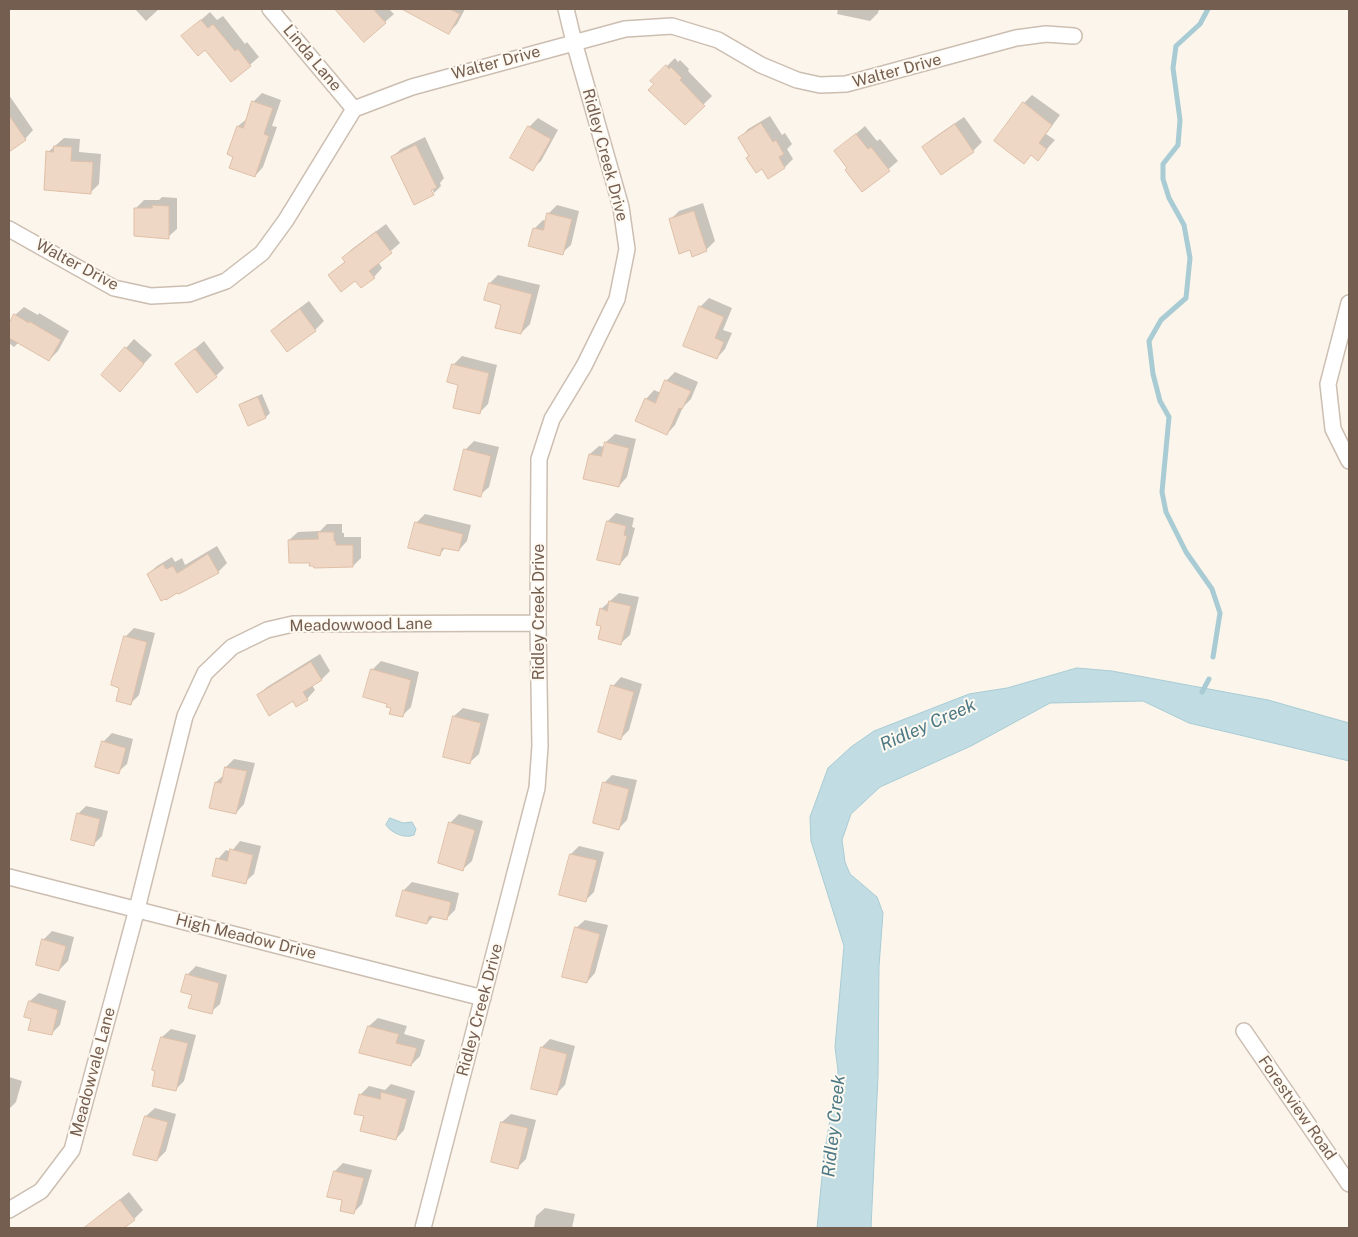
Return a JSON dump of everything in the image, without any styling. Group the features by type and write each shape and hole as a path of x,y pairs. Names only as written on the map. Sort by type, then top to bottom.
{"street":[{"name":"Linda Lane","path":"270,9 354,109"},
{"name":"Ridley Creek Drive","path":"423,1228 537,788 540,746 538,624 539,459 552,419 584,366 617,299 627,249 622,207 566,9"},
{"name":"Walter Drive","path":"9,229 114,288 151,296 189,294 226,282 262,254 286,220 354,109 412,86 625,29 672,26 718,40 761,65 797,80 820,85 846,84 1016,38 1046,34 1074,36"},
{"path":"1349,304 1328,384 1333,429 1349,461"},
{"name":"Meadowwood Lane","path":"137,909 185,716 205,673 232,647 267,630 293,624 538,624"},
{"name":"High Meadow Drive","path":"9,877 483,998"},
{"name":"Meadowvale Lane","path":"9,1210 41,1191 72,1150 137,909"},
{"name":"Forestview Road","path":"1244,1031 1349,1184"}],"water":[{"name":"Ridley Creek","path":"1077,668 1112,671 1268,700 1349,723 1349,761 1189,723 1143,701 1050,703 971,746 880,787 851,814 842,840 845,862 850,874 877,897 883,913 879,966 878,1076 871,1228 817,1228 824,1156 838,1071 835,1047 844,946 811,841 810,817 828,768 851,747 874,731 969,694 1007,688"},
{"path":"390,818 403,823 412,822 416,829 414,835 403,836 391,830 386,825"}],"building":[{"path":"335,9 373,9 386,23 364,42"},
{"path":"402,9 450,9 460,14 449,34"},
{"path":"201,20 208,28 213,24 235,51 238,49 251,66 231,82 205,50 198,56 181,36"},
{"path":"666,65 669,69 671,67 682,78 680,80 705,106 685,125 648,90 654,84 650,81"},
{"path":"252,101 273,108 264,134 269,136 255,177 229,168 233,157 227,154 237,126 243,128"},
{"path":"1023,102 1052,125 1039,143 1047,149 1038,161 1031,155 1024,164 994,141"},
{"path":"9,115 26,140 9,152"},
{"path":"761,123 773,142 776,140 784,154 779,157 785,168 768,179 762,169 756,173 746,158 749,156 738,138"},
{"path":"955,124 974,152 941,175 922,147"},
{"path":"528,126 551,139 533,171 510,158"},
{"path":"856,134 868,149 871,147 890,171 862,192 845,170 847,168 834,151"},
{"path":"416,145 437,188 431,190 434,195 414,205 391,157"},
{"path":"54,146 72,147 71,161 93,162 91,194 44,190 46,151 53,152"},
{"path":"152,205 169,206 169,239 134,236 134,208 152,208"},
{"path":"694,211 707,251 692,257 690,250 679,254 669,219"},
{"path":"547,213 572,219 563,255 528,246 533,228 543,230"},
{"path":"376,232 392,253 369,271 375,278 361,288 355,281 341,292 328,275 345,262 342,258"},
{"path":"489,283 532,294 521,334 495,328 501,305 484,300"},
{"path":"699,306 724,317 715,338 724,342 717,359 683,346"},
{"path":"300,309 316,331 287,352 271,331"},
{"path":"14,314 61,340 49,361 9,338 9,324"},
{"path":"125,347 144,364 120,392 101,375"},
{"path":"195,349 217,377 197,393 175,364"},
{"path":"452,364 489,373 480,414 453,408 458,385 447,382"},
{"path":"665,380 691,391 682,409 679,408 667,435 635,421 645,398 655,403"},
{"path":"258,397 266,418 248,426 239,405"},
{"path":"605,442 629,448 619,487 583,479 589,454 601,456"},
{"path":"464,449 491,456 481,497 454,490"},
{"path":"607,521 626,526 624,535 627,536 620,565 597,560"},
{"path":"415,522 463,534 459,551 442,548 440,556 408,548"},
{"path":"318,532 334,532 336,545 353,545 353,567 314,568 309,566 310,563 289,563 288,540 318,539"},
{"path":"208,554 219,573 179,594 177,593 161,601 147,574 163,564 166,569 173,566 177,573"},
{"path":"609,601 631,606 621,645 598,639 601,626 596,625 600,608 607,611"},
{"path":"124,636 147,642 131,705 116,701 119,688 111,685"},
{"path":"311,662 322,680 303,692 308,700 296,707 293,701 269,716 257,695"},
{"path":"371,669 411,680 403,717 389,714 391,708 386,707 387,704 363,697"},
{"path":"611,685 634,692 621,740 598,732"},
{"path":"453,716 481,723 470,764 443,757"},
{"path":"102,741 126,748 119,774 95,767"},
{"path":"225,767 247,771 236,814 209,808 215,782 221,783"},
{"path":"603,782 629,789 619,830 593,823"},
{"path":"77,813 100,819 94,846 71,840"},
{"path":"449,822 475,830 463,871 438,863"},
{"path":"230,849 253,855 246,884 212,876 216,858 227,861"},
{"path":"570,854 597,860 586,902 559,895"},
{"path":"403,890 451,902 447,920 429,916 427,924 396,916"},
{"path":"575,927 600,934 587,983 562,977"},
{"path":"42,939 66,946 59,971 36,965"},
{"path":"186,974 219,983 212,1014 188,1008 192,995 181,992"},
{"path":"29,1001 58,1010 52,1035 28,1030 31,1019 24,1017"},
{"path":"368,1026 399,1034 396,1043 417,1048 411,1066 359,1053"},
{"path":"161,1037 188,1043 176,1091 152,1086 155,1071 152,1070"},
{"path":"541,1047 567,1054 557,1095 531,1089"},
{"path":"381,1092 407,1099 396,1140 360,1131 364,1116 354,1114 359,1094 380,1099"},
{"path":"145,1116 168,1122 157,1161 133,1155"},
{"path":"501,1122 528,1128 518,1169 491,1162"},
{"path":"334,1171 364,1178 354,1214 340,1211 342,1200 327,1197"},
{"path":"120,1200 135,1220 124,1228 84,1228"}],"waterway":[{"path":"1208,9 1200,24 1176,46 1173,68 1180,120 1178,145 1163,164 1163,179 1169,198 1184,225 1190,258 1186,298 1161,320 1149,341 1153,374 1160,401 1169,417 1162,492 1166,512 1186,552 1212,589 1220,613 1213,657"},
{"path":"1202,692 1209,679"}]}
